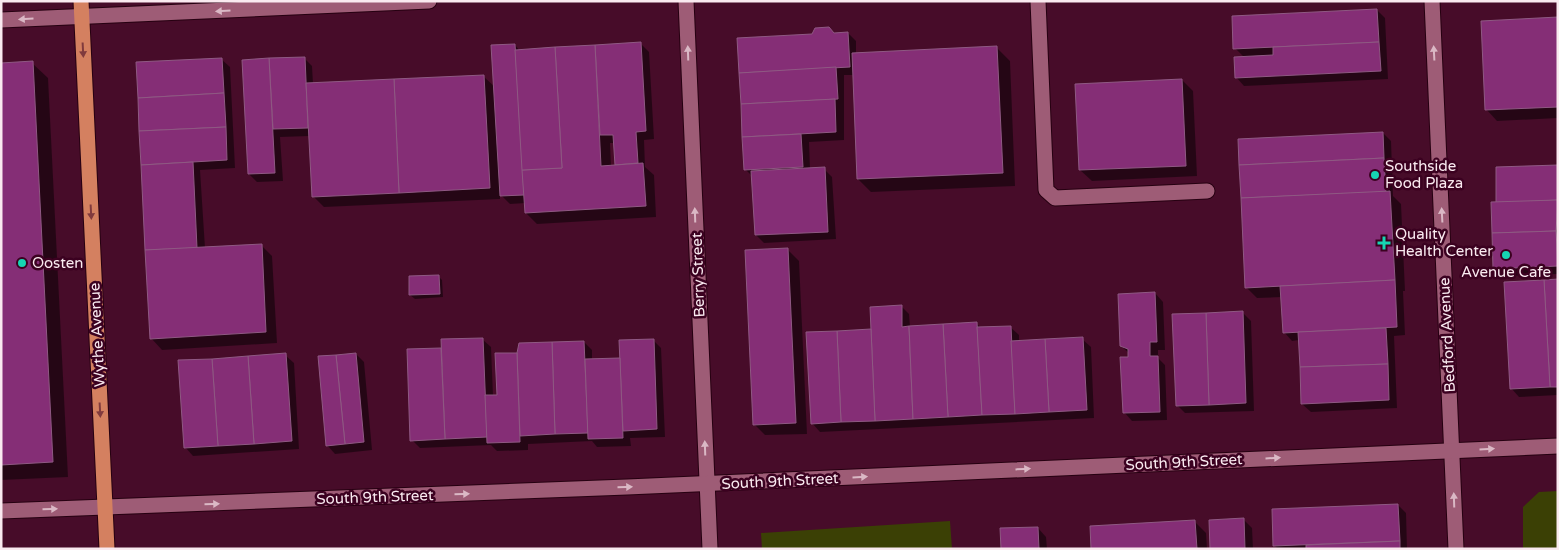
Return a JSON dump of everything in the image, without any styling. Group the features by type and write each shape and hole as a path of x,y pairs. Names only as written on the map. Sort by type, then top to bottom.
{"main road":[{"name":"Wythe Avenue","path":"82,9 107,549"}],"street":[{"path":"1,20 82,9 429,1"},
{"name":"Berry Street","path":"686,1 710,549"},
{"path":"1038,1 1046,190 1055,198 1208,191"},
{"name":"Bedford Avenue","path":"1432,1 1456,549"},
{"name":"South 9th Street","path":"1,511 707,484 1558,446"}],"green space":[{"path":"1558,491 1558,549 1523,549 1523,507 1539,492"},
{"path":"950,521 952,549 762,549 761,533"}],"building":[{"path":"1377,9 1379,42 1233,49 1232,16"},
{"path":"1558,17 1558,107 1485,110 1481,21"},
{"path":"829,27 834,33 848,32 850,67 739,73 737,38 812,34 815,28"},
{"path":"641,42 646,131 636,132 638,163 615,165 613,135 600,135 595,45"},
{"path":"1379,42 1381,71 1235,78 1234,57 1273,55 1273,47"},
{"path":"515,44 524,195 500,196 491,45"},
{"path":"595,45 601,166 643,163 646,206 525,213 522,170 562,168 555,47"},
{"path":"997,46 1003,173 857,179 852,53"},
{"path":"555,47 562,168 522,170 515,50"},
{"path":"305,57 308,128 273,129 269,58"},
{"path":"222,58 224,93 138,98 136,62"},
{"path":"269,58 275,173 248,174 242,60"},
{"name":"Oosten","path":"33,61 53,462 1,465 1,63"},
{"path":"836,67 838,99 741,104 739,73"},
{"path":"484,75 490,188 399,193 394,79"},
{"path":"394,79 399,193 312,197 306,83"},
{"path":"1182,79 1186,166 1079,170 1075,84"},
{"path":"224,93 226,127 139,131 138,98"},
{"path":"835,99 836,132 742,137 741,104"},
{"path":"226,127 227,160 141,165 139,131"},
{"path":"1383,132 1384,158 1239,165 1238,139"},
{"path":"801,134 803,167 744,170 742,137"},
{"path":"1384,158 1386,192 1241,198 1239,165"},
{"path":"193,162 197,248 145,250 141,165"},
{"path":"1558,165 1558,200 1496,203 1496,167"},
{"path":"825,167 828,232 755,235 751,171"},
{"path":"1390,191 1395,280 1245,288 1241,198"},
{"path":"1558,200 1556,231 1492,233 1491,202"},
{"path":"1556,231 1558,266 1493,269 1492,233"},
{"path":"262,244 266,332 150,339 145,250"},
{"path":"788,248 796,423 753,425 745,250"},
{"path":"439,275 440,294 409,295 409,276"},
{"path":"1558,279 1558,387 1550,387 1544,280"},
{"path":"1395,280 1397,327 1283,333 1280,286"},
{"path":"1544,280 1550,387 1510,389 1504,282"},
{"path":"1155,292 1157,342 1150,342 1150,356 1158,356 1160,412 1123,413 1120,357 1128,357 1128,349 1120,346 1118,294"},
{"path":"902,305 902,327 909,326 913,419 875,421 870,307"},
{"path":"1243,311 1246,403 1209,405 1206,313"},
{"path":"1206,313 1209,405 1176,406 1172,314"},
{"path":"977,322 982,415 948,417 943,324"},
{"path":"943,324 948,417 913,419 909,326"},
{"path":"1011,326 1015,414 982,415 977,327"},
{"path":"1386,328 1388,364 1300,367 1298,332"},
{"path":"871,329 875,421 841,422 837,331"},
{"path":"837,331 841,422 811,424 806,332"},
{"path":"1083,337 1087,410 1049,412 1045,339"},
{"path":"483,338 487,437 445,439 441,339"},
{"path":"654,339 657,429 623,431 619,340"},
{"path":"1045,339 1049,412 1015,414 1011,341"},
{"path":"584,341 588,433 555,434 552,342"},
{"path":"552,342 555,434 520,436 517,353 519,343"},
{"path":"441,348 445,439 410,441 407,349"},
{"path":"286,353 292,441 254,444 248,356"},
{"path":"356,353 364,442 345,444 336,355"},
{"path":"495,353 517,353 520,442 487,443 485,395 497,395"},
{"path":"336,355 345,444 326,446 318,356"},
{"path":"248,356 254,444 218,446 212,359"},
{"path":"620,358 623,438 588,439 585,359"},
{"path":"212,359 218,446 184,448 178,360"},
{"path":"1388,364 1389,400 1301,404 1300,367"},
{"path":"1398,504 1400,541 1273,546 1272,509"},
{"path":"1244,518 1245,549 1210,549 1209,520"},
{"path":"1195,520 1197,549 1091,549 1090,526"},
{"path":"1038,527 1039,549 1001,549 1000,528"},
{"path":"1400,541 1400,549 1306,549 1306,545"}],"place":[{"name":"Southside Food Plaza","path":"1375,175"},
{"name":"Quality Health Center","path":"1384,243"},
{"name":"Avenue Cafe","path":"1506,255"},
{"name":"Oosten","path":"22,263"}]}
